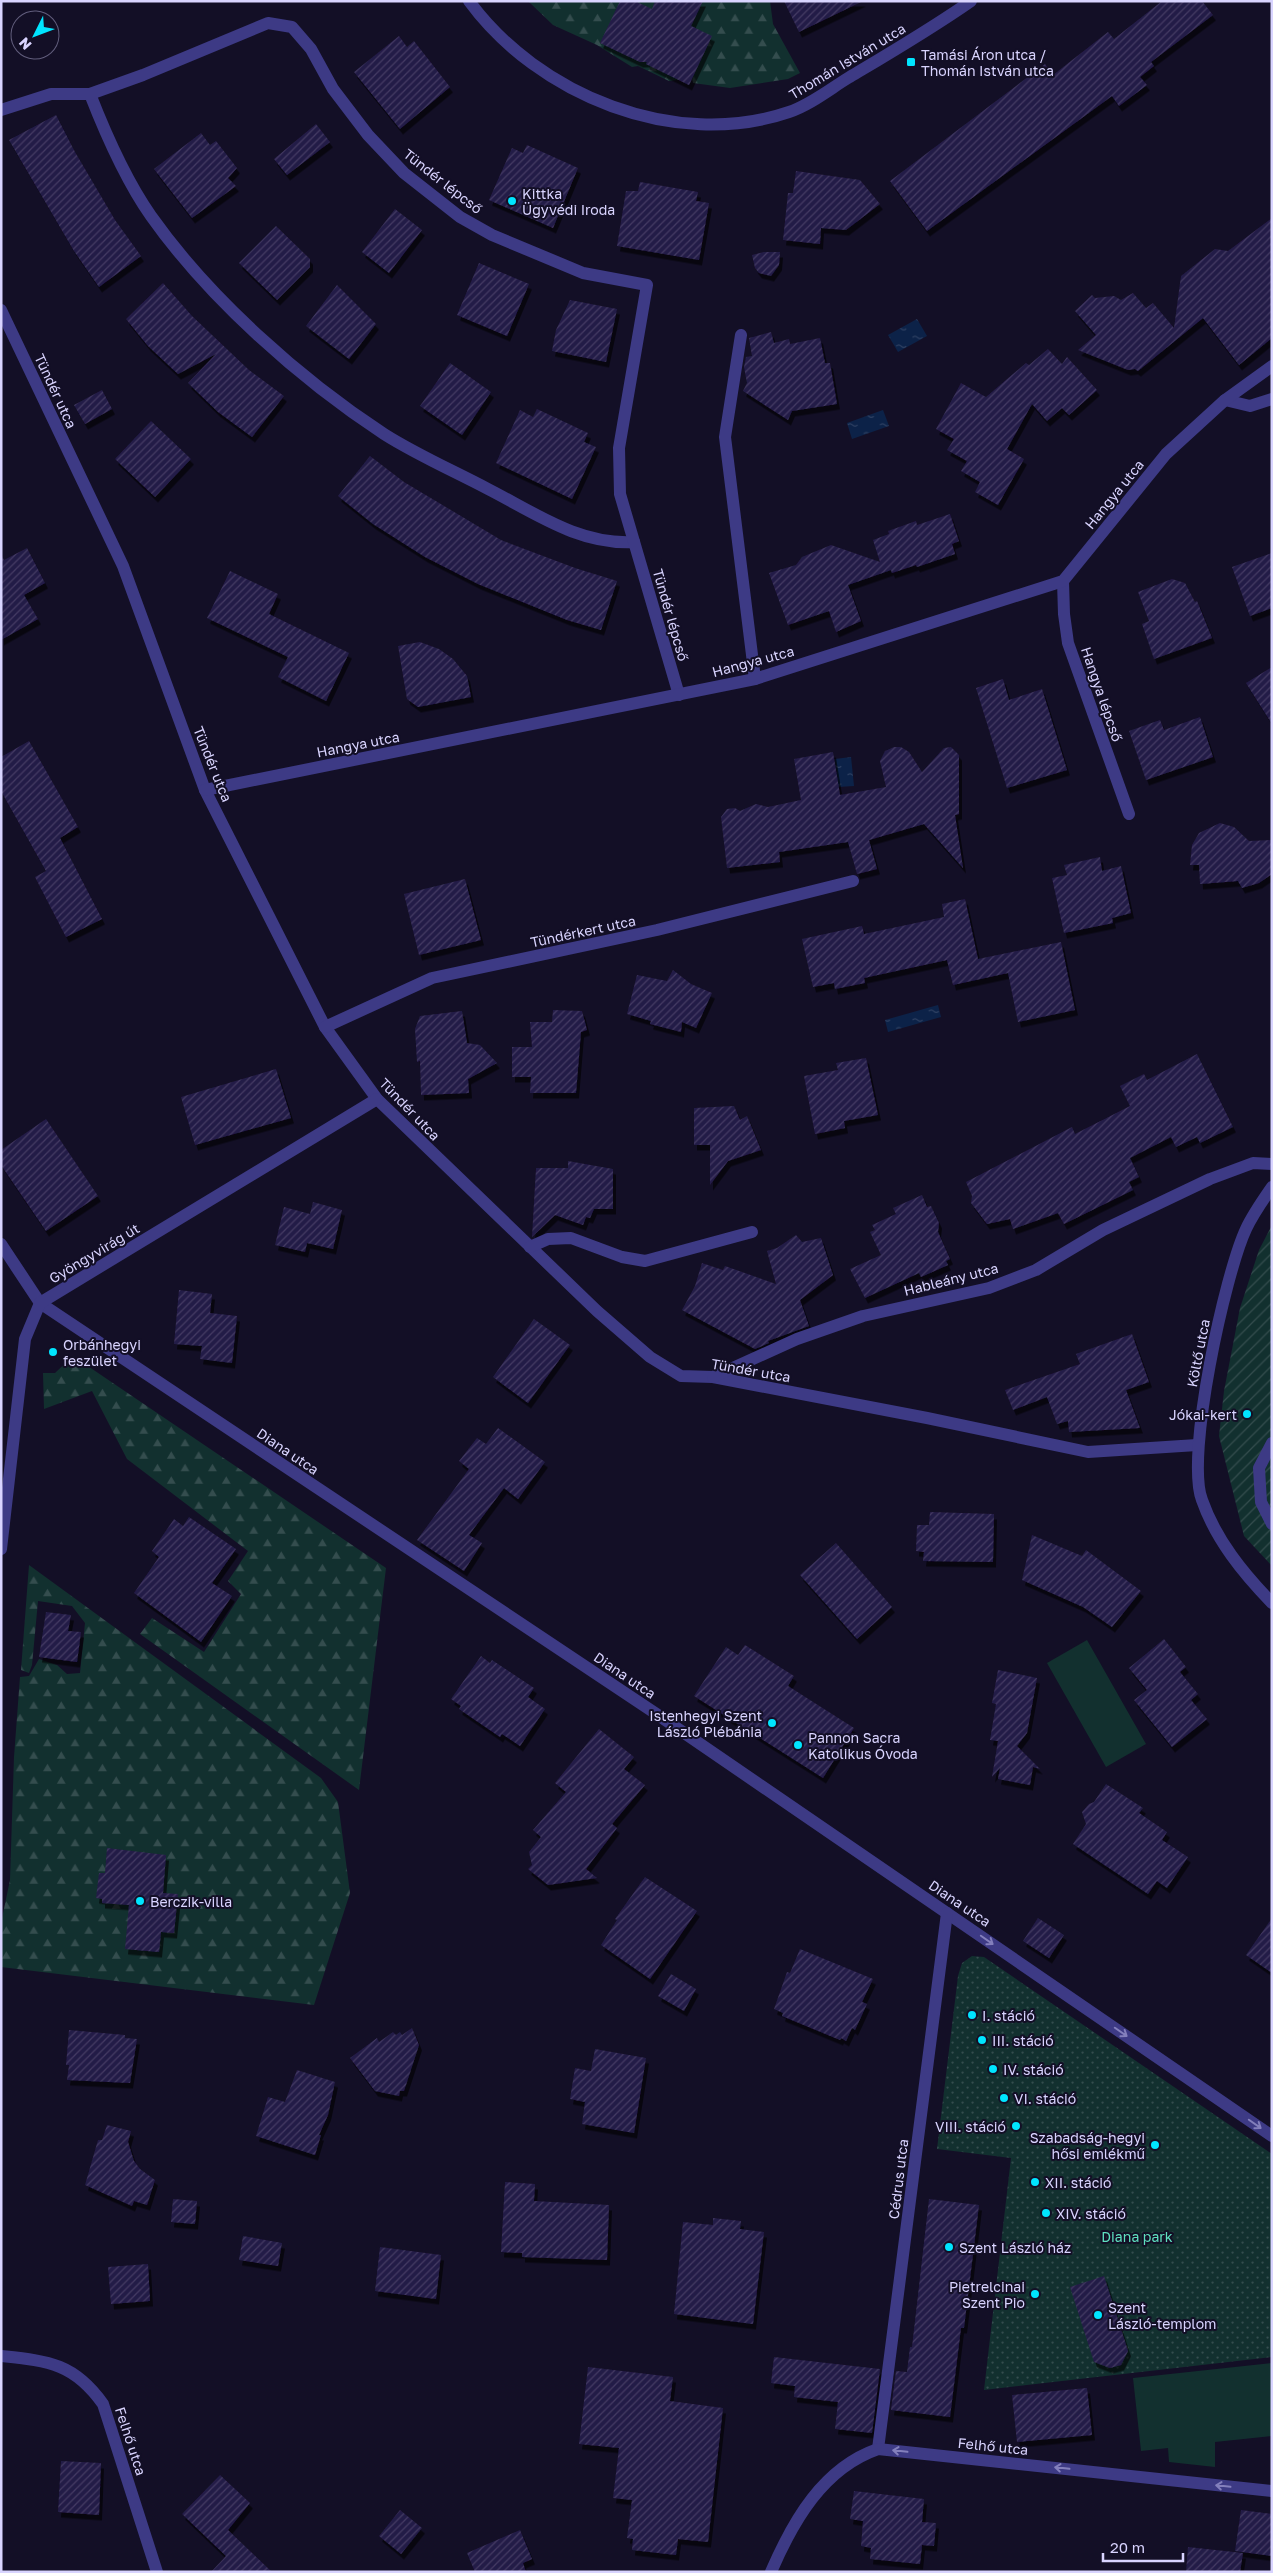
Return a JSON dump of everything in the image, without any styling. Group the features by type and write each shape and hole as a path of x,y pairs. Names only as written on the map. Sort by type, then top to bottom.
{"street":[{"name":"Thomán István utca","path":"468,1 508,45 542,71 579,92 639,114 664,120 703,124 748,122 791,112 971,1"},
{"name":"Tündér lépcső","path":"1,110 51,94 90,94 143,75 268,23 292,27 311,49 333,89 368,135 404,173 460,217 492,236 583,273 647,285 619,448 620,494 679,695"},
{"path":"90,94 121,164 150,215 202,278 248,324 325,393 384,434 565,531 612,543 634,542"},
{"name":"Tündér utca","path":"1,310 123,566 205,790 325,1027 377,1099 597,1311 650,1357 681,1376 713,1377 927,1418 1088,1452 1197,1445"},
{"path":"741,335 725,437 755,679"},
{"name":"Hangya utca","path":"205,790 755,679 1063,581 1166,454 1226,400 1272,366"},
{"path":"1226,400 1250,406 1272,400"},
{"name":"Hangya lépcső","path":"1063,581 1064,614 1068,643 1129,814"},
{"name":"Tündérkert utca","path":"325,1027 432,978 656,930 853,881"},
{"name":"Gyöngyvirág út","path":"40,1304 377,1099"},
{"name":"Hableány utca","path":"713,1377 797,1339 863,1316 989,1288 1036,1270 1104,1230 1210,1180 1253,1163 1272,1164"},
{"name":"Költő utca","path":"1272,1187 1246,1230 1226,1292 1211,1360 1197,1445 1201,1498 1218,1536 1248,1578 1272,1603"},
{"path":"530,1247 548,1239 571,1238 622,1257 644,1262 752,1232"},
{"name":"Diana utca","path":"1,1244 40,1304 658,1716 1272,2136"},
{"path":"1,1549 25,1339 40,1304"},
{"path":"1272,1442 1259,1468 1261,1502 1272,1524"},
{"name":"Cédrus utca","path":"878,2449 947,1913"},
{"name":"Felhő utca","path":"1,2356 45,2361 64,2367 79,2376 92,2388 103,2404 157,2572"},
{"name":"Felhő utca","path":"771,2572 788,2536 812,2497 842,2468 862,2454 878,2449 1272,2491"}],"green space":[{"path":"528,1 770,1 773,24 800,73 788,79 730,88 693,83 692,78 669,81 638,66 632,67 597,45 553,25"},
{"name":"Jókai-kert","path":"1272,1225 1272,1566 1244,1536 1219,1436 1224,1391 1240,1308 1259,1250"},
{"path":"73,1356 386,1568 359,1790 140,1634 152,1618 204,1652 241,1594 228,1581 248,1551 127,1459 92,1391 44,1409 43,1373 55,1373"},
{"path":"29,1565 321,1778 338,1802 350,1893 314,2005 1,1967 1,1923 10,1880 14,1757 20,1677 29,1676 39,1659 57,1665 67,1674 80,1673 85,1623 72,1606 38,1601 32,1665 29,1673 21,1670"},
{"path":"1087,1640 1146,1744 1106,1767 1047,1663"},
{"name":"Diana park","path":"972,1956 984,1957 1272,2154 1272,2357 984,2390 1011,2158 937,2149 958,1976 962,1963"},
{"path":"1272,2363 1272,2436 1215,2442 1215,2467 1169,2462 1168,2448 1141,2451 1133,2378"}],"water":[{"path":"917,319 927,336 898,352 888,335"},
{"path":"883,410 889,426 852,439 847,423"},
{"path":"851,757 854,786 838,787 835,759"},
{"path":"938,1005 941,1017 888,1032 885,1020"}],"building":[{"path":"620,1 635,1 652,9 655,1 703,1 691,26 712,36 689,85 646,64 647,62 640,62 600,43"},
{"path":"784,1 863,1 799,32"},
{"path":"1162,1 1202,1 1213,15 1151,62 1154,66 1140,77 1147,85 1119,106 1112,96 927,231 890,181 1045,64 1053,75 1108,32 1114,39"},
{"path":"399,36 407,47 414,41 450,87 400,129 354,72"},
{"path":"56,115 75,152 115,220 141,256 99,287 74,251 9,140"},
{"path":"316,124 330,142 287,175 274,159"},
{"path":"201,133 210,145 216,141 237,168 228,178 236,186 192,218 154,169"},
{"path":"527,145 578,168 553,228 489,200 512,148 523,153"},
{"path":"796,171 860,180 880,204 846,230 821,228 820,244 783,240 788,193 793,193"},
{"path":"640,182 698,192 696,201 709,203 699,260 617,246 626,191 638,191"},
{"path":"395,209 422,230 389,273 362,252"},
{"path":"1272,218 1272,338 1239,365 1203,318 1138,371 1135,369 1128,370 1078,350 1096,335 1075,311 1092,295 1095,298 1114,296 1121,300 1133,293 1146,308 1153,303 1174,328 1181,276 1215,249 1228,251"},
{"path":"276,226 310,259 310,267 277,300 239,263"},
{"path":"764,252 780,252 779,265 771,276 759,273 755,268 752,255"},
{"path":"479,263 529,284 507,336 457,315"},
{"path":"163,283 192,316 249,370 284,396 252,437 218,412 188,383 216,354 178,374 148,346 126,319"},
{"path":"337,285 376,324 349,359 306,326"},
{"path":"570,300 617,309 606,362 552,351 556,330"},
{"path":"771,332 774,343 789,339 790,344 820,338 825,363 830,363 837,404 792,411 788,420 743,391 747,383 744,367 746,357 752,356 749,338"},
{"path":"1048,349 1062,364 1067,357 1097,390 1069,415 1062,408 1047,421 1032,404 1007,449 1024,459 998,505 975,492 980,482 961,471 967,461 947,450 954,439 936,429 961,383 986,397 1026,363 1029,365"},
{"path":"450,363 491,392 462,435 420,406"},
{"path":"102,390 112,409 85,424 74,405"},
{"path":"537,409 588,433 584,442 596,447 572,499 496,463 520,410 533,417"},
{"path":"151,421 191,459 155,497 115,459"},
{"path":"370,456 404,482 501,540 575,568 617,581 601,630 567,620 478,584 425,557 373,524 338,496"},
{"path":"950,514 959,541 952,544 955,554 917,567 916,565 892,573 891,570 848,585 861,621 836,632 829,611 788,625 769,573 796,565 802,557 831,545 880,562 873,540 889,534 888,531 916,521 917,525"},
{"path":"27,548 45,583 24,595 38,619 1,640 1,554 4,560"},
{"path":"1272,553 1272,608 1250,616 1232,567"},
{"path":"230,571 278,594 269,614 349,653 326,701 278,677 288,657 207,618"},
{"path":"1172,579 1185,583 1195,602 1197,601 1212,638 1154,659 1142,624 1149,621 1138,592"},
{"path":"420,642 439,649 453,659 467,676 471,697 418,707 407,699 398,646"},
{"path":"1272,667 1272,724 1246,683"},
{"path":"1003,679 1009,700 1042,689 1067,770 1007,788 976,688"},
{"path":"1200,717 1213,757 1146,780 1129,731 1160,720 1164,730"},
{"path":"29,741 78,827 60,838 102,919 66,937 35,877 46,871 1,791 1,757"},
{"path":"894,747 901,747 909,752 922,772 944,748 951,747 959,755 959,814 955,815 963,868 924,824 869,840 877,869 857,874 848,842 779,852 780,862 727,868 721,817 727,809 735,808 740,811 756,804 768,807 801,800 794,759 833,752 840,795 886,787 880,761 885,751"},
{"path":"1220,823 1234,827 1249,841 1272,840 1272,874 1259,883 1242,888 1238,881 1200,884 1199,865 1190,865 1192,845 1199,833"},
{"path":"1100,857 1102,871 1121,866 1131,913 1112,918 1113,923 1064,933 1052,878 1067,875 1064,865"},
{"path":"465,879 481,940 419,955 404,894"},
{"path":"965,899 978,959 1061,942 1075,1010 1018,1022 1008,973 953,985 947,960 864,978 865,983 835,989 834,983 813,987 802,939 862,926 864,934 944,917 942,904"},
{"path":"673,970 691,984 712,993 696,1028 682,1022 681,1032 650,1024 651,1021 627,1014 637,975 667,981"},
{"path":"553,1010 582,1011 587,1030 581,1032 576,1093 530,1093 531,1077 512,1077 512,1047 532,1047 530,1022 552,1022"},
{"path":"462,1011 467,1043 480,1045 497,1063 468,1079 469,1093 421,1095 420,1061 417,1062 415,1029 420,1016"},
{"path":"1197,1054 1233,1127 1200,1143 1197,1137 1176,1147 1171,1137 1130,1158 1139,1177 1129,1182 1133,1190 1064,1224 1058,1213 1013,1229 1010,1219 987,1224 971,1203 972,1196 966,1182 1072,1127 1075,1134 1130,1106 1120,1086 1144,1074 1147,1080"},
{"path":"866,1058 878,1115 844,1121 845,1128 815,1134 804,1076 838,1070 836,1063"},
{"path":"276,1069 291,1118 195,1145 181,1097"},
{"path":"734,1106 740,1120 747,1116 761,1150 728,1161 710,1185 710,1145 694,1145 694,1108"},
{"path":"46,1119 98,1196 46,1231 1,1165 1,1150"},
{"path":"568,1161 613,1169 613,1209 594,1209 590,1218 586,1217 583,1225 555,1215 532,1237 536,1168 568,1168"},
{"path":"922,1195 927,1207 931,1206 939,1223 938,1232 950,1259 946,1261 948,1265 921,1277 919,1273 865,1298 850,1269 881,1255 870,1232 875,1230 872,1225 896,1214 893,1208"},
{"path":"313,1202 342,1210 333,1249 307,1243 305,1252 275,1245 284,1207 310,1214"},
{"path":"796,1235 802,1242 821,1238 833,1275 800,1300 809,1326 768,1341 769,1343 755,1349 682,1310 695,1286 702,1263 723,1270 725,1266 776,1284 767,1251 777,1248"},
{"path":"179,1290 212,1294 210,1313 237,1316 232,1363 200,1359 202,1346 174,1344"},
{"path":"534,1319 570,1345 528,1403 493,1377"},
{"path":"1132,1334 1149,1382 1126,1390 1140,1428 1069,1432 1068,1421 1057,1424 1047,1397 1013,1410 1005,1390 1080,1364 1076,1354"},
{"path":"498,1428 545,1462 518,1499 504,1488 469,1535 482,1543 464,1571 417,1540 469,1469 459,1461 477,1438 486,1444"},
{"path":"930,1512 994,1514 993,1562 923,1561 924,1552 916,1551 917,1525 929,1525"},
{"path":"189,1517 236,1549 212,1583 232,1596 201,1642 134,1593 159,1557 152,1551 174,1519 183,1526"},
{"path":"1032,1535 1082,1556 1086,1550 1141,1591 1112,1627 1083,1607 1022,1580"},
{"path":"836,1543 892,1607 857,1639 800,1575"},
{"path":"46,1612 71,1615 68,1631 81,1632 77,1662 39,1657"},
{"path":"1164,1639 1186,1667 1180,1672 1198,1694 1191,1700 1207,1719 1172,1747 1134,1700 1147,1690 1129,1668"},
{"path":"745,1645 794,1676 788,1686 854,1728 823,1778 694,1696 726,1647 738,1655"},
{"path":"481,1656 490,1663 492,1660 534,1688 528,1697 545,1709 520,1746 502,1734 500,1737 459,1709 461,1706 451,1699"},
{"path":"998,1670 1037,1678 1027,1733 1017,1746 1040,1769 1033,1767 1030,1785 998,1779 1000,1768 992,1777 998,1741 990,1740 996,1704 992,1703"},
{"path":"599,1729 634,1757 624,1769 645,1785 612,1824 617,1828 586,1869 597,1878 548,1885 528,1869 532,1865 529,1852 541,1837 533,1830 566,1792 555,1783"},
{"path":"1106,1784 1143,1808 1139,1813 1167,1832 1162,1840 1188,1857 1167,1888 1157,1881 1148,1894 1073,1844 1086,1824 1082,1812 1089,1804 1094,1802"},
{"name":"Berczik-villa","path":"107,1848 166,1855 163,1893 178,1894 174,1933 161,1932 159,1952 125,1949 129,1905 102,1903 102,1899 96,1898 99,1873 105,1873"},
{"path":"645,1877 697,1911 650,1979 601,1945 617,1920 615,1919"},
{"path":"1038,1918 1064,1935 1049,1958 1023,1941"},
{"path":"1272,1918 1272,1973 1246,1955"},
{"path":"800,1949 873,1979 862,2002 867,2004 855,2030 852,2028 846,2041 782,2016 783,2013 774,2009 787,1972 790,1973"},
{"path":"671,1974 696,1989 684,2011 658,1996"},
{"path":"412,2028 419,2045 404,2091 400,2091 399,2096 375,2091 350,2058 377,2038 379,2042 393,2032 396,2035 400,2032 402,2035"},
{"path":"69,2030 125,2035 125,2038 137,2039 130,2083 67,2080 69,2065 66,2065"},
{"path":"595,2049 646,2058 634,2133 582,2124 585,2102 570,2099 575,2068 591,2071"},
{"path":"297,2070 335,2082 328,2115 319,2135 321,2135 315,2155 256,2136 268,2097 285,2102"},
{"path":"107,2125 131,2131 128,2142 134,2161 140,2169 155,2180 147,2205 134,2201 132,2206 85,2185 98,2140 102,2140"},
{"path":"505,2182 535,2184 534,2201 609,2205 607,2260 522,2257 522,2253 501,2252"},
{"path":"173,2199 197,2201 195,2224 171,2222"},
{"path":"929,2199 979,2205 964,2328 961,2328 950,2417 891,2410 896,2371 907,2372 910,2347 912,2347"},
{"path":"713,2218 741,2221 740,2229 764,2232 753,2324 674,2314 683,2222 713,2225"},
{"path":"243,2236 282,2243 278,2266 239,2260"},
{"path":"380,2247 441,2255 436,2299 375,2291"},
{"path":"148,2264 150,2301 111,2304 108,2267"},
{"name":"Szent László-templom","path":"1104,2276 1128,2351 1121,2365 1110,2368 1094,2362 1070,2287"},
{"path":"774,2357 880,2369 872,2433 835,2429 838,2402 794,2397 795,2386 771,2383"},
{"path":"588,2367 673,2377 670,2401 723,2408 708,2542 678,2539 676,2555 632,2550 633,2539 627,2538 632,2500 613,2498 619,2448 579,2444"},
{"path":"1087,2388 1092,2435 1017,2442 1012,2395"},
{"path":"61,2461 101,2463 99,2515 58,2512"},
{"path":"220,2475 250,2503 228,2530 272,2572 211,2572 226,2556 182,2514"},
{"path":"854,2491 924,2499 922,2522 936,2523 934,2546 922,2545 920,2564 870,2559 871,2548 861,2546 863,2521 850,2519"},
{"path":"400,2510 422,2528 401,2554 379,2536"},
{"path":"1241,2510 1272,2514 1272,2556 1235,2551"},
{"path":"520,2530 532,2559 523,2563 526,2572 475,2572 467,2553"},
{"path":"1188,2547 1243,2553 1240,2572 1186,2572"}],"place":[{"name":"Tamási Áron utca / Thomán István utca","path":"911,62"},
{"name":"Kittka Ügyvédi Iroda","path":"512,201"},
{"name":"Orbánhegyi feszület","path":"53,1352"},
{"name":"Jókai-kert","path":"1247,1414"},
{"name":"Istenhegyi Szent László Plébánia","path":"772,1723"},
{"name":"Pannon Sacra Katolikus Óvoda","path":"798,1745"},
{"name":"Berczik-villa","path":"140,1901"},
{"name":"I. stáció","path":"972,2015"},
{"name":"III. stáció","path":"982,2040"},
{"name":"IV. stáció","path":"993,2069"},
{"name":"VI. stáció","path":"1004,2098"},
{"name":"VIII. stáció","path":"1016,2126"},
{"name":"Szabadság-hegyi hősi emlékmű","path":"1155,2145"},
{"name":"XII. stáció","path":"1035,2182"},
{"name":"XIV. stáció","path":"1046,2213"},
{"name":"Szent László ház","path":"949,2247"},
{"name":"Pietrelcinai Szent Pio","path":"1035,2294"},
{"name":"Szent László-templom","path":"1098,2315"}]}
